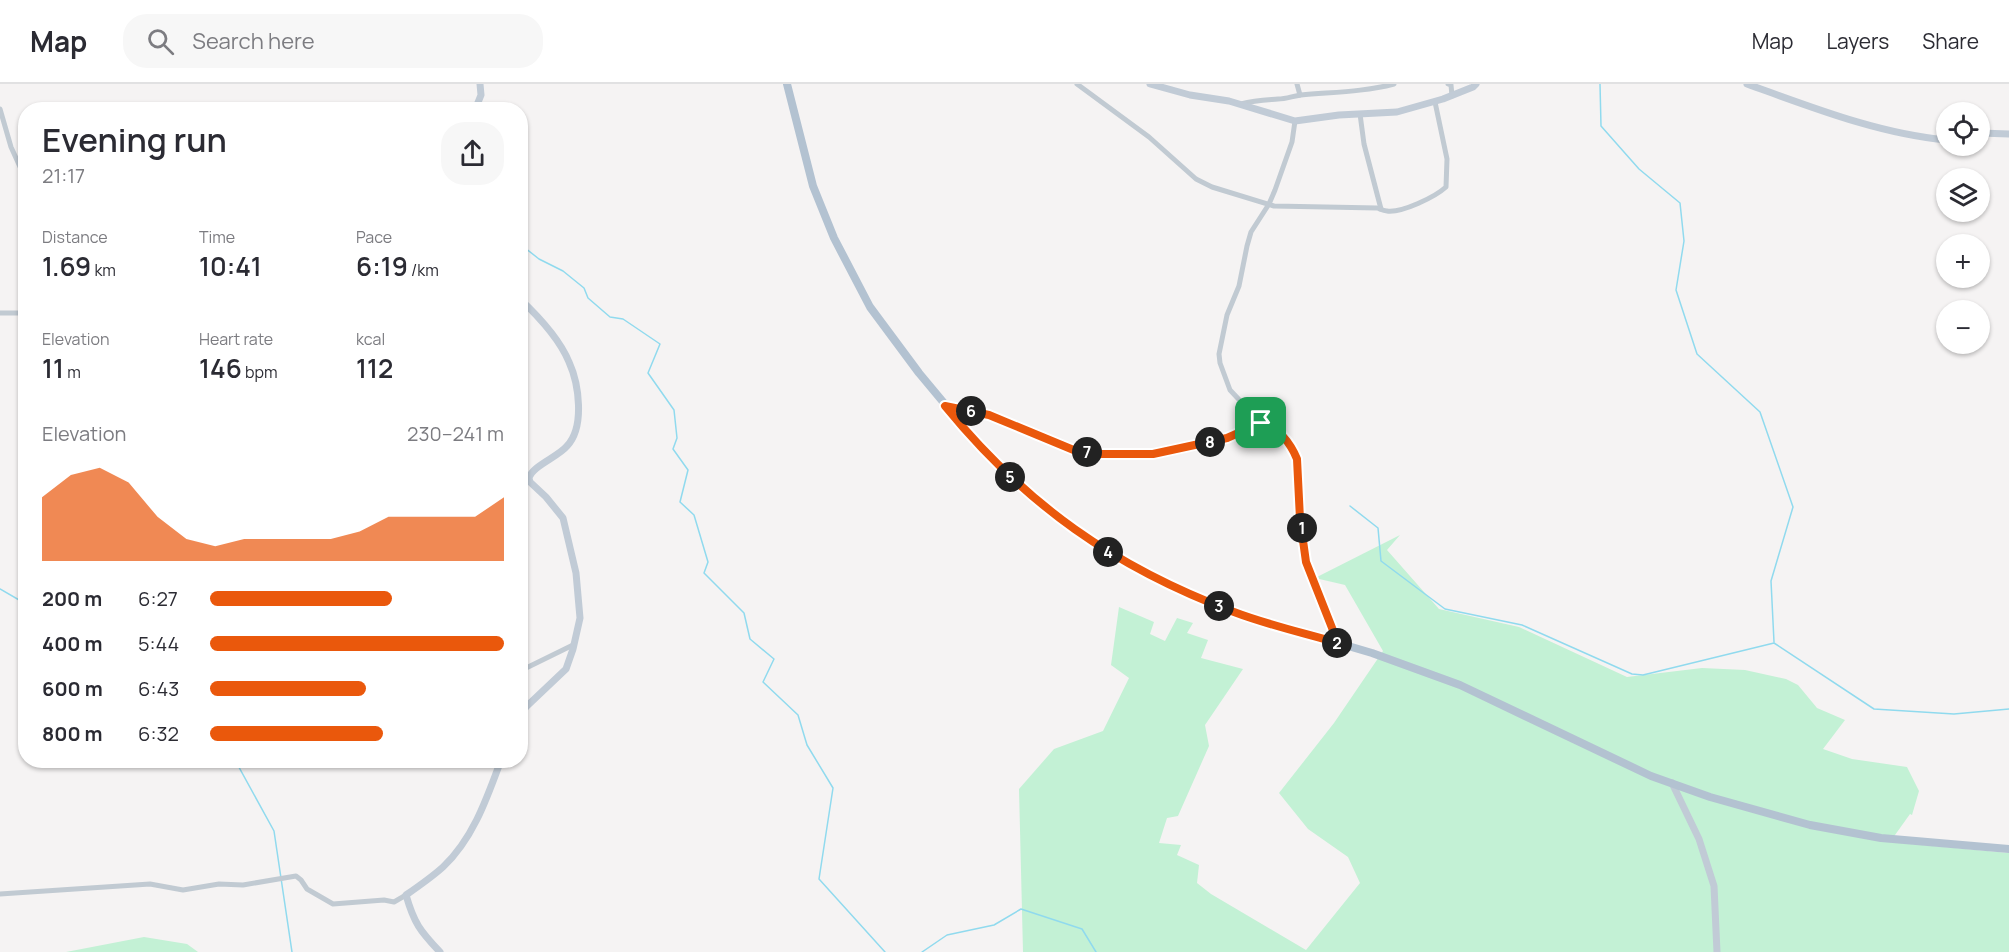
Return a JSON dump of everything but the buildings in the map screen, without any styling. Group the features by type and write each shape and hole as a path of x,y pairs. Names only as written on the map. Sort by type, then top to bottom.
{"main road":[{"path":"787,84 813,186 834,238 870,307 945,406 1015,482 1046,509 1119,559 1171,586 1236,613 1372,653 1460,685 1641,771 1710,797 1810,825 1881,838 2009,849"}],"street":[{"path":"478,102 481,95 480,84"},
{"path":"1077,84 1149,137 1197,179 1212,187 1269,204 1381,209 1388,212 1406,208 1438,194 1446,187 1447,159 1435,102"},
{"path":"1150,84 1229,101 1295,121 1397,112 1452,96 1476,84"},
{"path":"1298,84 1300,95"},
{"path":"1240,105 1260,99 1322,95 1394,84"},
{"path":"1448,84 1452,96"},
{"path":"1747,84 1841,117 1936,139"},
{"path":"0,109 2,126 18,162"},
{"path":"1360,114 1364,144 1381,209"},
{"path":"1295,121 1292,142 1269,204 1251,232 1246,246 1239,286 1227,315 1219,354 1230,390 1261,423 1273,427 1294,451 1297,459 1300,519 1306,562 1338,643"},
{"path":"1990,133 2009,134"},
{"path":"528,308 550,333 569,361 579,417 574,439 554,458 534,470 529,478 530,482 563,518 576,573 579,618 566,669 528,705"},
{"path":"0,313 18,314"},
{"path":"945,406 989,415 1076,451 1102,454 1153,454 1227,438 1261,423"},
{"path":"528,667 573,645"},
{"path":"0,894 150,884 183,890 219,884 243,885 296,876 301,879 307,889 333,904 384,900 394,902 442,868 463,844 476,822 498,768"},
{"path":"1672,783 1699,839 1714,886 1717,952"},
{"path":"406,895 412,918 419,930 440,952"}],"green space":[{"path":"1400,535 1387,550 1439,609 1519,627 1627,677 1702,668 1745,670 1786,679 1798,685 1817,708 1845,720 1823,749 1852,759 1907,767 1919,791 1912,815 1910,814 1890,842 2009,853 2009,952 1023,952 1019,789 1054,749 1103,731 1129,678 1111,665 1119,607 1154,622 1150,634 1165,641 1177,618 1193,623 1187,633 1208,640 1201,658 1243,669 1205,725 1209,746 1178,816 1167,818 1159,843 1181,845 1177,855 1199,865 1197,883 1211,894 1306,950 1360,883 1348,857 1308,829 1279,793 1334,723 1383,651 1345,585 1315,578"},
{"path":"144,937 187,944 198,952 66,952"}],"waterway":[{"path":"1600,84 1601,126 1639,169 1680,203 1684,241 1676,290 1697,354 1760,412 1793,507 1771,581 1774,642"},
{"path":"528,250 539,259 563,271 584,288 588,298 610,317 623,319 660,344 648,373 674,410 677,438 673,449 688,470 680,502 694,515 708,562 704,573 744,613 750,639 774,659 763,682 798,715 807,745 833,788 819,879 885,952"},
{"path":"1350,506 1378,528 1381,561 1445,609 1522,625 1632,674 1643,675 1774,643 1874,709 1954,714 2009,709"},
{"path":"0,589 18,599"},
{"path":"239,768 274,831 292,952"},
{"path":"922,952 947,935 994,925 1021,909 1082,929 1096,952"}],"route":[{"path":"945,406 989,415 1076,451 1102,454 1153,454 1227,438 1261,423 1273,427 1294,451 1297,459 1300,519 1306,562 1338,643 1236,613 1171,586 1119,559 1046,509 1015,482 989,457 945,406"}]}
